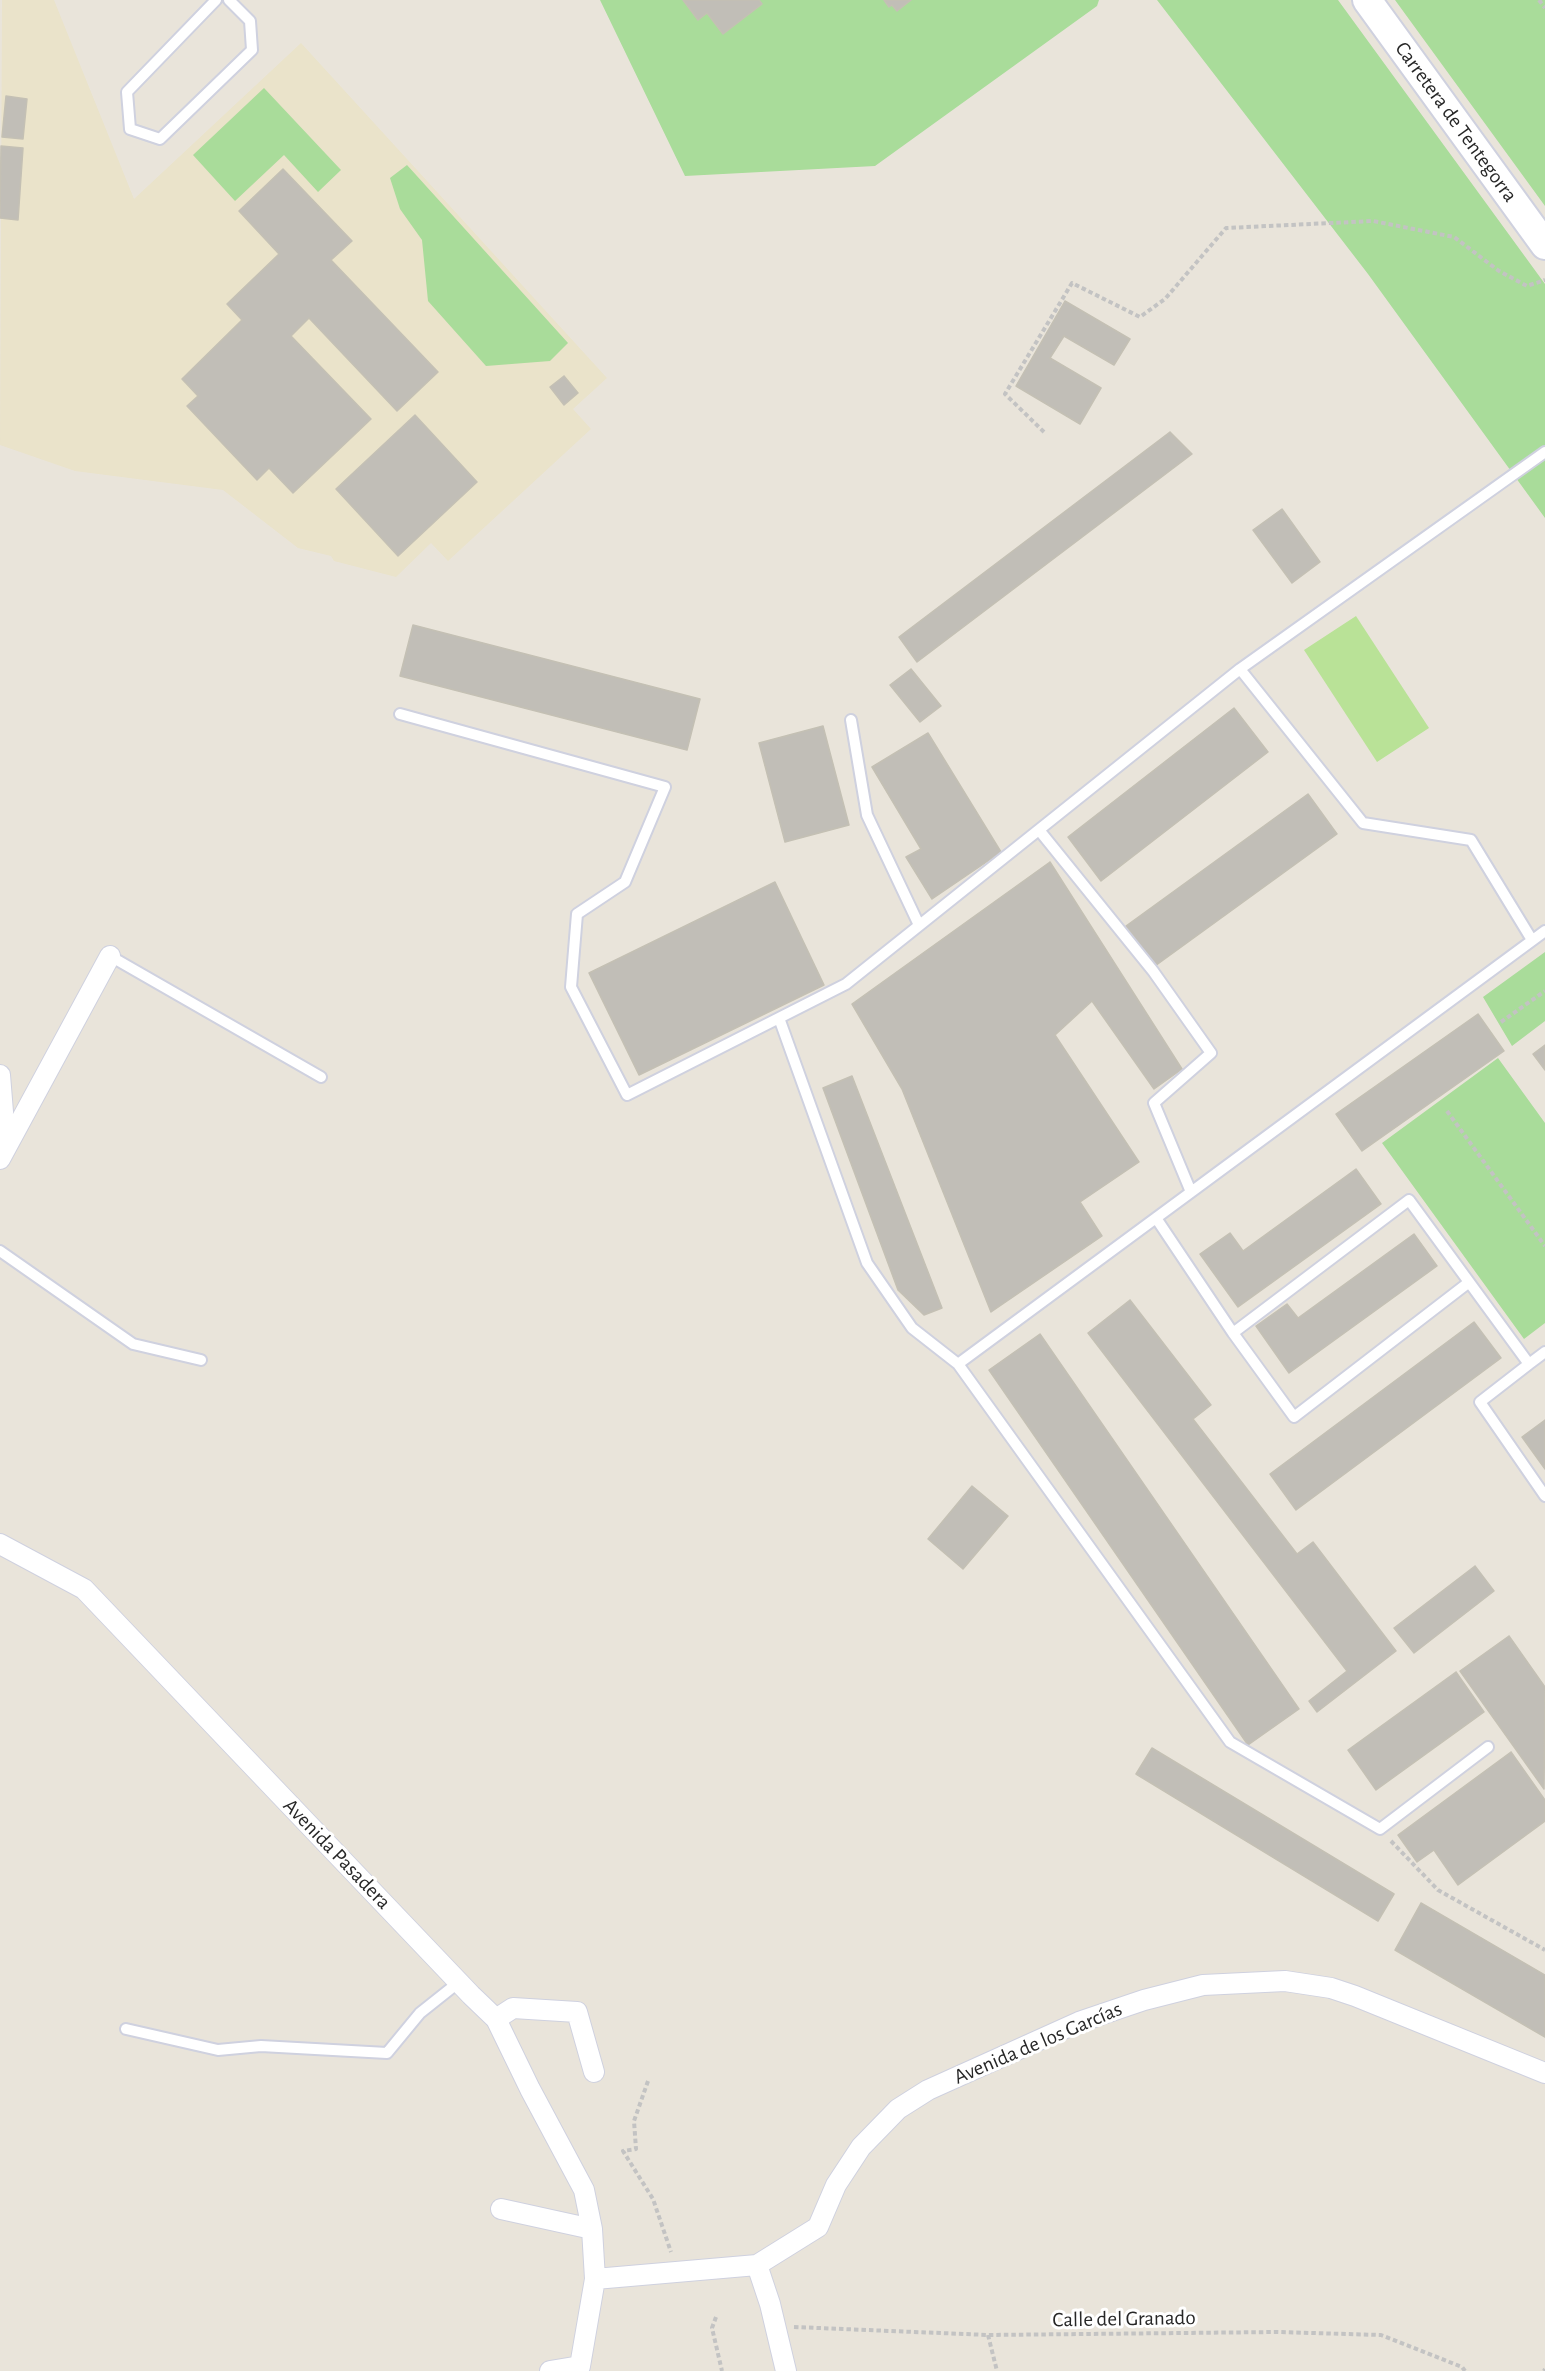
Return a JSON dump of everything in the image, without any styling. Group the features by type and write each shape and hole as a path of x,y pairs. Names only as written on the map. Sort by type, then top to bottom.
{"main road":[{"name":"Carretera de Tentegorra","path":"1366,0 1545,245"}],"street":[{"path":"0,1159 110,956"},
{"path":"0,1075 3,1112 0,1159"},
{"name":"Avenida Pasadera","path":"0,1544 84,1589 496,2019 584,2190 592,2229 595,2279 580,2368"},
{"name":"Avenida de los Garcías","path":"595,2279 757,2265 818,2227 836,2185 861,2147 898,2109 928,2090 1079,2022 1203,1985 1285,1981 1331,1988 1545,2073"},
{"path":"496,2019 513,2008 577,2012 594,2072"},
{"path":"501,2209 592,2229"},
{"path":"757,2265 786,2371"},
{"path":"550,2371 580,2368"}],"lane":[{"path":"216,0 126,92 130,129 160,139 252,50 250,21 229,0"},
{"path":"400,714 665,787 625,882 577,914 572,987 627,1095 846,984 1240,669 1545,452"},
{"path":"1240,669 1363,823 1471,840 1532,940"},
{"path":"851,720 867,815 919,925"},
{"path":"1039,830 1153,971 1211,1053 1154,1103 1191,1192"},
{"path":"957,1364 1545,931"},
{"path":"110,956 321,1077"},
{"path":"779,1018 867,1263 912,1328 957,1364 1230,1742 1380,1829 1488,1747"},
{"path":"1233,1333 1409,1200 1529,1364"},
{"path":"1156,1218 1233,1333 1294,1417 1468,1283"},
{"path":"0,1251 133,1344 201,1360"},
{"path":"1545,1352 1480,1402 1545,1497"},
{"path":"126,2029 218,2050 261,2046 387,2053 420,2013 459,1982"}],"path":[{"path":"1539,0 1545,8"},
{"path":"1044,432 1005,394 1072,283 1140,317 1164,299 1226,228 1373,221 1454,237 1499,272 1527,286 1545,280"},
{"path":"1501,1022 1545,991"},
{"path":"1447,1111 1545,1246"},
{"path":"1380,1829 1438,1890 1545,1950"},
{"path":"648,2081 634,2121 636,2149 623,2151 653,2199 671,2254"},
{"path":"716,2317 712,2328 722,2371"},
{"name":"Calle del Granado","path":"775,2326 988,2335 1266,2332 1381,2335 1462,2367 1465,2371"},
{"path":"988,2335 997,2371"}],"shaded area":[{"path":"2,0 54,0 134,199 301,43 607,378 573,409 591,429 448,561 431,543 396,577 334,561 331,556 298,548 223,490 75,471 0,445"}],"green space":[{"path":"600,0 1099,0 1097,6 875,166 685,176"},
{"path":"1157,0 1338,0 1545,284 1545,518 1368,274"},
{"path":"1395,0 1545,0 1545,206"},
{"path":"264,88 341,170 318,192 284,155 235,201 193,155"},
{"path":"407,165 568,343 550,361 486,366 428,301 422,240 400,209 390,178"},
{"path":"1356,616 1429,728 1377,762 1304,650"},
{"path":"1545,952 1545,1021 1512,1046 1483,997"},
{"path":"1498,1058 1545,1123 1545,1323 1524,1339 1382,1143"}],"building":[{"path":"683,0 759,0 762,4 723,34 707,13 698,20"},
{"path":"884,0 911,0 897,11 892,5 889,7"},
{"path":"6,96 27,99 23,139 2,137"},
{"path":"1,146 23,148 18,220 0,218"},
{"path":"283,169 352,241 331,260 438,372 397,411 309,318 291,336 371,419 293,493 269,468 257,480 187,406 198,396 182,379 242,320 227,304 279,254 239,211"},
{"path":"1065,301 1130,339 1114,365 1064,336 1050,358 1101,388 1080,424 1016,386"},
{"path":"564,376 578,393 564,405 550,387"},
{"path":"415,415 477,482 398,556 336,489"},
{"path":"1170,432 1192,454 917,662 899,637"},
{"path":"1282,509 1320,562 1292,583 1253,530"},
{"path":"413,625 700,699 687,750 400,676"},
{"path":"911,669 941,706 920,722 890,685"},
{"path":"1234,708 1268,752 1101,881 1068,837"},
{"path":"823,726 849,825 785,842 759,743"},
{"path":"928,733 1001,852 932,899 906,857 921,849 872,767"},
{"path":"1308,794 1337,834 1155,966 1126,926"},
{"path":"1050,862 1182,1069 1154,1089 1092,1001 1055,1035 1139,1162 1080,1202 1102,1236 991,1312 902,1089 852,1004"},
{"path":"775,882 824,985 639,1075 589,973"},
{"path":"1478,1014 1504,1051 1362,1151 1336,1114"},
{"path":"1545,1045 1545,1070 1533,1054"},
{"path":"852,1076 942,1308 924,1315 898,1290 823,1088"},
{"path":"1356,1169 1381,1204 1238,1307 1200,1254 1230,1233 1243,1251"},
{"path":"1414,1234 1437,1266 1289,1373 1256,1326 1287,1304 1298,1318"},
{"path":"1130,1300 1211,1405 1193,1419 1297,1554 1313,1542 1396,1651 1317,1712 1309,1701 1347,1671 1088,1333"},
{"path":"1474,1322 1501,1358 1296,1510 1270,1474"},
{"path":"1040,1334 1299,1709 1248,1745 989,1370"},
{"path":"1545,1420 1545,1469 1522,1437"},
{"path":"972,1486 1008,1516 963,1569 928,1539"},
{"path":"1475,1566 1494,1591 1414,1653 1394,1628"},
{"path":"1509,1636 1545,1687 1544,1789 1460,1671"},
{"path":"1456,1672 1484,1712 1376,1790 1348,1750"},
{"path":"1152,1748 1394,1894 1378,1921 1136,1774"},
{"path":"1511,1752 1545,1800 1545,1821 1458,1885 1434,1850 1417,1862 1398,1835"},
{"path":"1421,1903 1545,1975 1545,2037 1395,1950"}]}
